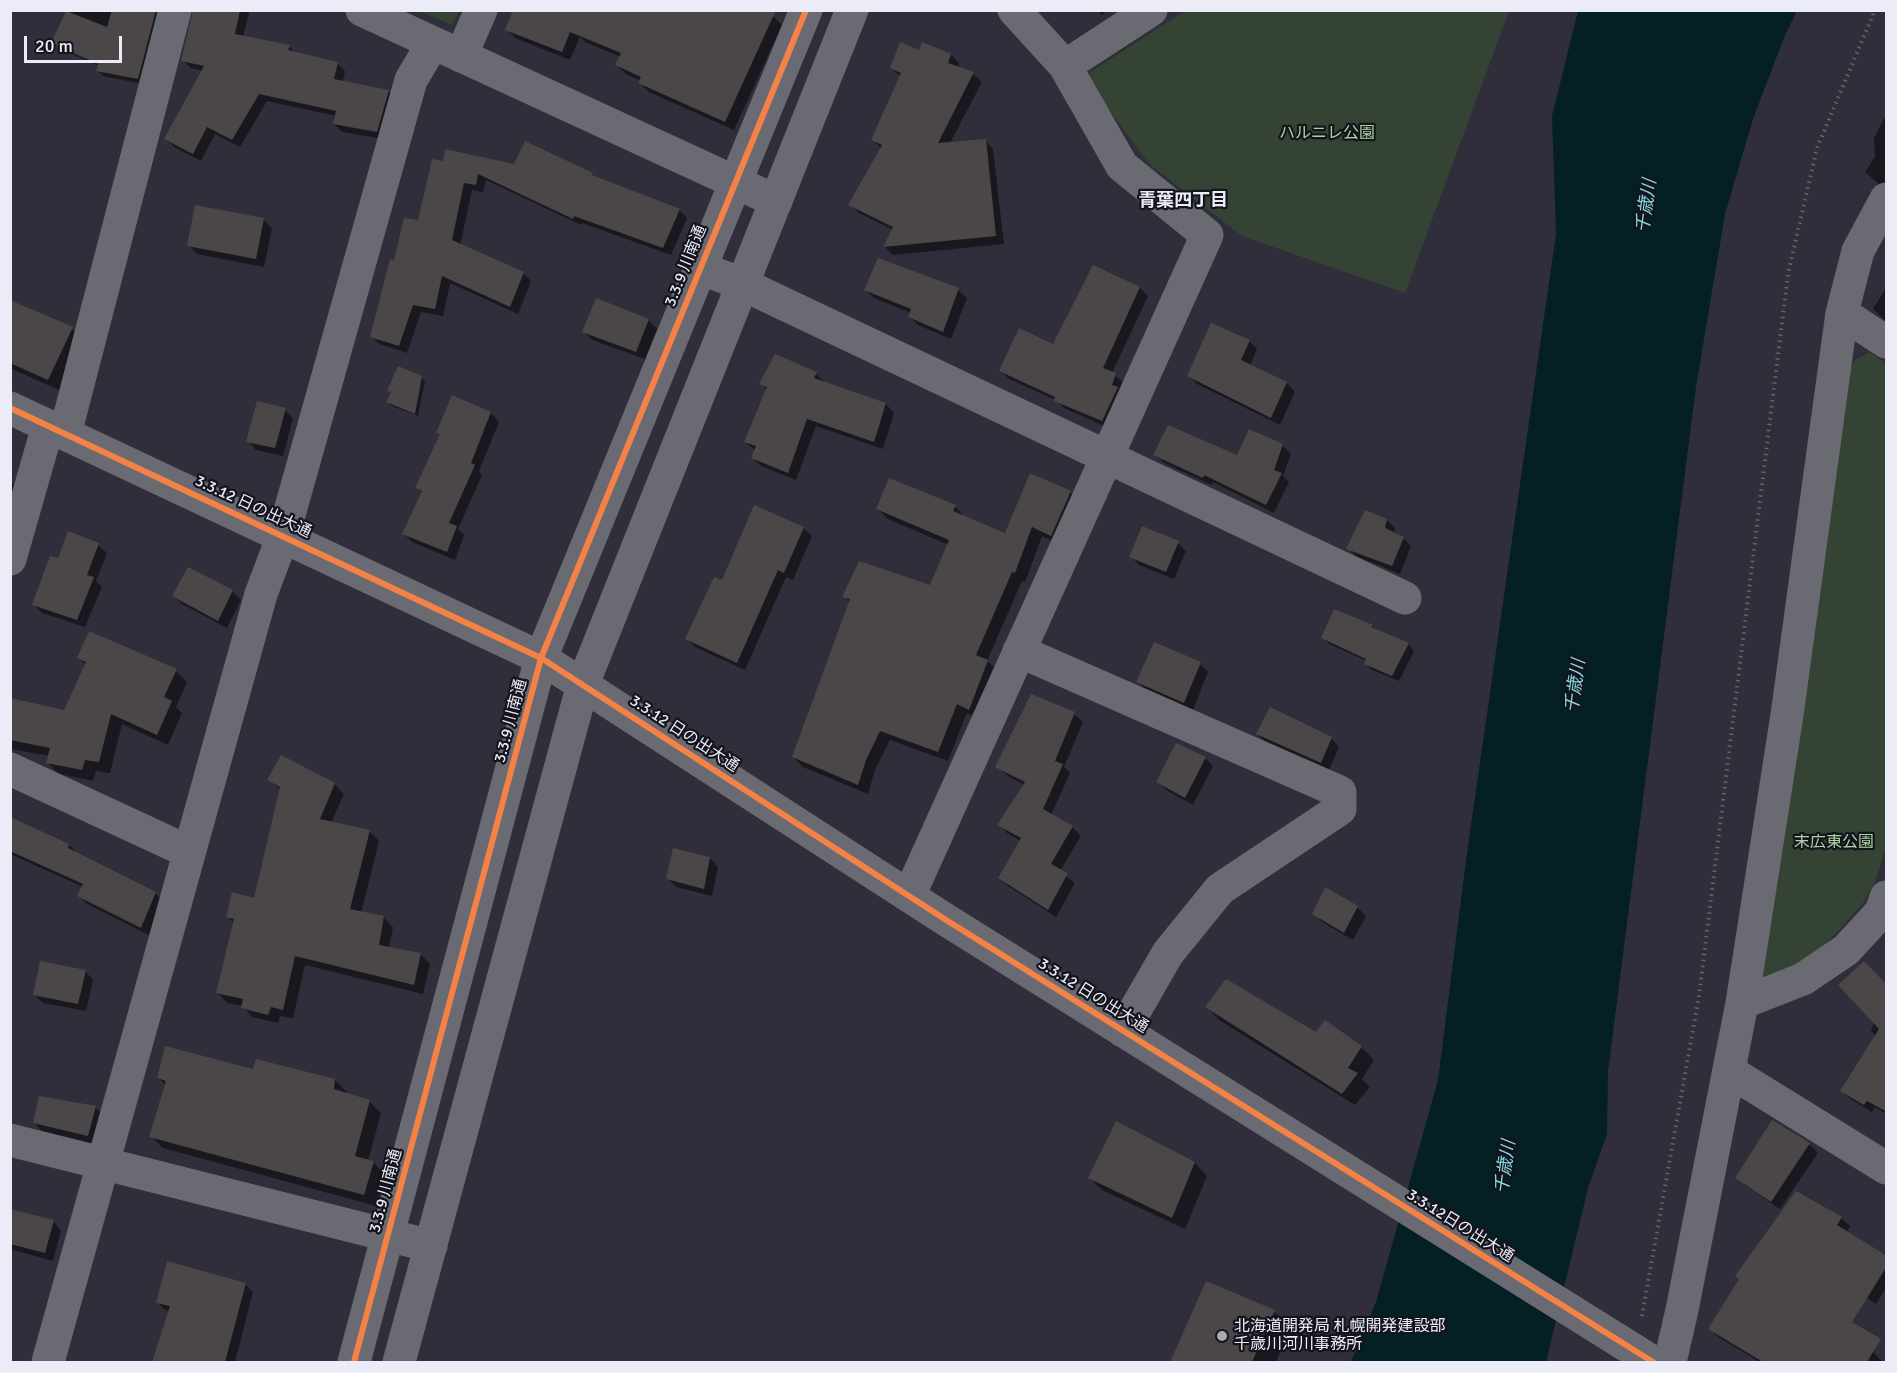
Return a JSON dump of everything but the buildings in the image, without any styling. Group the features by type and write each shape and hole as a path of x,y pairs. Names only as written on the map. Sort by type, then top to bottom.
{"street":[{"path":"10,559 56,430 175,10"},
{"path":"362,10 776,201"},
{"path":"48,1362 261,594 283,536 411,81 447,49 481,10"},
{"name":"3.3.9 川南通","path":"354,1362 541,658 806,10"},
{"path":"399,1362 583,684 852,10"},
{"path":"909,896 1207,235 1122,166 1065,66 1014,10"},
{"path":"1065,66 1151,10"},
{"path":"1670,1362 1742,1003 1787,715 1842,313 1858,251 1887,199"},
{"path":"700,268 742,284 1405,598"},
{"path":"1842,313 1887,342"},
{"name":"3.3.12 日の出大通","path":"10,408 541,658 909,896 1307,1146"},
{"path":"1019,651 1340,792 1340,808 1220,889 1168,953 1123,1031"},
{"path":"10,769 189,852"},
{"path":"1742,1003 1803,979 1878,929 1887,897"},
{"path":"1729,1071 1887,1168"},
{"path":"10,1140 431,1246"},
{"name":"3.3.12日の出大通","path":"1307,1146 1644,1357"}],"path":[{"path":"1644,1357 1699,996 1788,274 1817,148 1875,10"}],"green space":[{"path":"459,10 452,25 419,11"},
{"name":"ハルニレ公園","path":"1185,11 1509,11 1405,293 1242,236 1149,164 1084,76"},
{"name":"末広東公園","path":"1869,352 1886,363 1886,847 1875,882 1863,903 1840,929 1815,955 1790,970 1763,976 1849,366"}],"water":[{"name":"千歳川","path":"1578,11 1797,11 1785,35 1753,119 1725,214 1696,387 1608,1071 1607,1134 1588,1188 1546,1362 1351,1362 1376,1302 1438,1080 1467,853 1556,234 1552,116"}],"cycle path":[{"path":"354,1362 541,658 806,10"},
{"path":"10,408 541,658 943,918 1653,1362"}],"place":[{"name":"北海道開発局 札幌開発建設部 千歳川河川事務所","path":"1222,1336"}],"district":[{"name":"青葉四丁目","path":"1183,201"}]}
